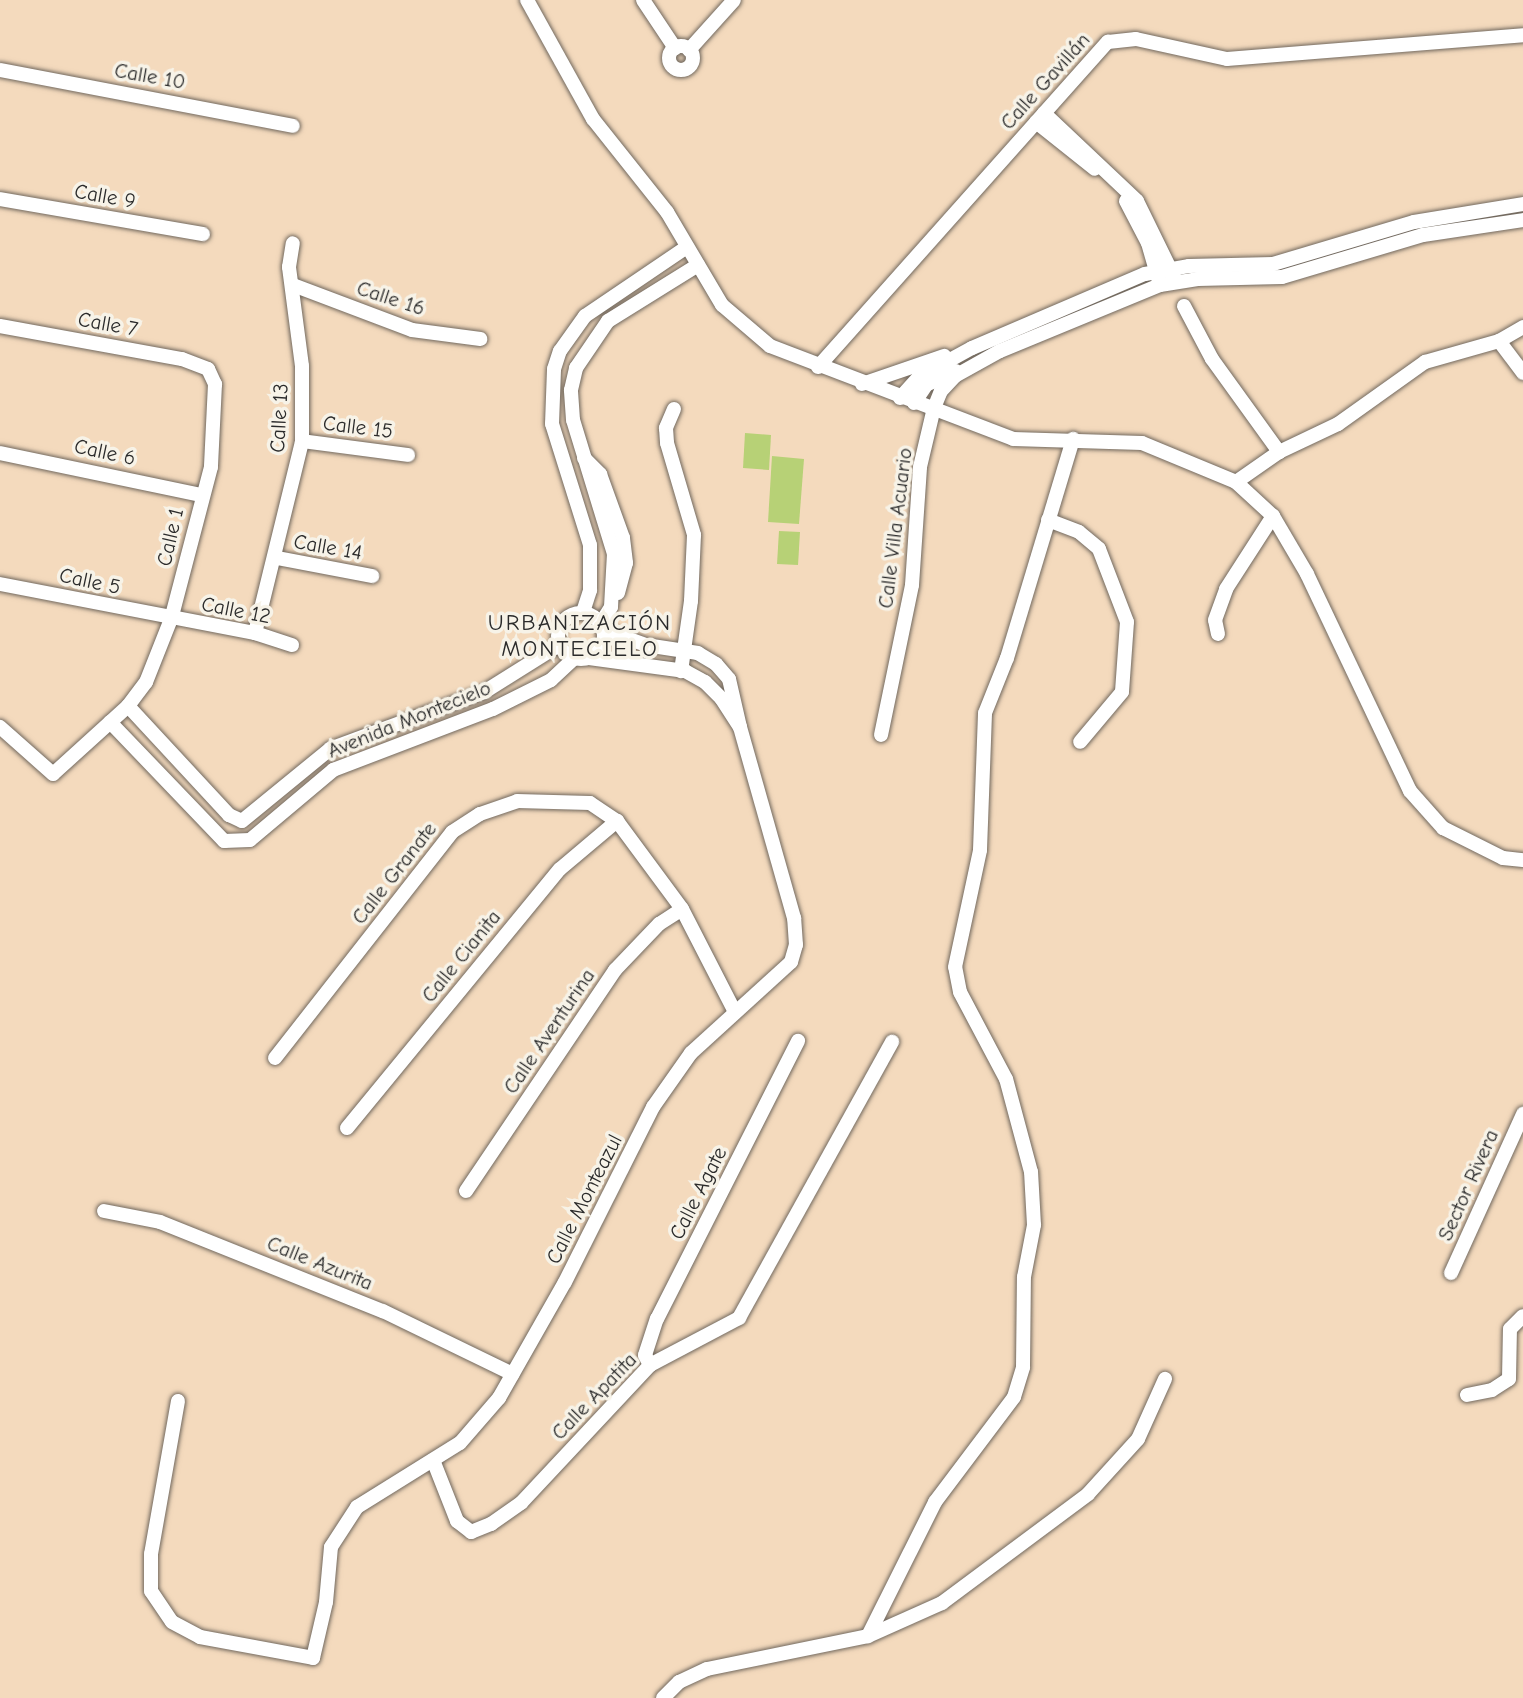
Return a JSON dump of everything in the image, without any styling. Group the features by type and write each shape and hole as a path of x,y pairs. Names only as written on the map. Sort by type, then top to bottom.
{"street":[{"path":"527,0 593,119 667,212 722,305 760,338 818,367 1013,439 1142,443 1236,482 1273,516 1309,577 1410,791 1443,828 1503,858 1523,860"},
{"path":"643,0 682,49 734,0"},
{"name":"Calle Gavillán","path":"818,367 1108,41 1136,39 1227,59 1523,35"},
{"name":"Calle 10","path":"0,70 293,126"},
{"path":"1040,117 1138,201 1174,275"},
{"path":"1040,117 1127,202 1148,243 1158,278"},
{"name":"Calle 9","path":"0,199 203,234"},
{"path":"862,384 972,348 1158,278 1273,264 1414,222 1523,204"},
{"path":"1174,275 1282,277 1423,235 1523,219"},
{"name":"Calle 13","path":"255,633 277,558 302,441 302,366 293,285 293,243"},
{"path":"583,612 590,590 590,545 552,424 550,386 557,360 573,331 600,304 687,247"},
{"path":"602,626 583,612 570,615 560,624 559,645 582,658 603,643 602,626 611,607 614,554 573,420 571,390 589,343 608,321 698,265"},
{"path":"907,400 926,385 1158,278"},
{"name":"Calle 16","path":"293,285 412,330 480,339"},
{"path":"1184,306 1212,359 1279,452"},
{"name":"Calle 7","path":"0,326 182,359 208,369"},
{"path":"1236,482 1279,452 1338,424 1425,362 1499,341 1523,327"},
{"path":"1499,341 1523,373"},
{"path":"907,400 919,377 972,348"},
{"name":"Calle Villa Acuario","path":"881,734 912,585 920,467 934,408 946,384 980,361"},
{"name":"Calle 1","path":"0,727 53,774 128,706 155,663 171,619 201,495 211,467 215,433 215,384 208,369"},
{"path":"674,409 666,428 667,443 694,535 681,671"},
{"path":"868,1636 934,1502 1014,1397 1023,1367 1024,1277 1034,1225 1031,1172 1006,1080 960,992 955,967 980,850 985,713 1007,658 1073,439"},
{"name":"Calle 15","path":"302,441 408,455"},
{"name":"Calle 6","path":"0,453 201,495"},
{"path":"1218,634 1215,620 1222,599 1273,516"},
{"path":"1048,520 1079,532 1099,549 1127,622 1122,692 1080,743"},
{"name":"Calle 14","path":"277,558 372,576"},
{"name":"Calle 5","path":"0,584 171,619"},
{"name":"Calle 12","path":"171,619 255,633 292,645"},
{"name":"Calle Monteazul","path":"178,1401 151,1554 151,1591 172,1622 200,1637 313,1658 326,1602 331,1547 357,1507 460,1443 513,1374 653,1107 691,1053 734,1010 781,975 796,945 793,918 729,679 716,664 685,650 646,645 602,626"},
{"name":"Avenida Montecielo","path":"128,706 229,815 242,821 330,749 484,692 559,645"},
{"name":"Calle Monteazul","path":"582,658 681,671 705,682 740,727"},
{"name":"Avenida Montecielo","path":"110,722 224,841 250,840 333,770 493,709 551,680 582,658"},
{"name":"Calle Granate","path":"275,1058 452,832 480,814 517,801 590,803 617,821 682,909 734,1010"},
{"name":"Calle Cianita","path":"347,1128 560,869 617,821"},
{"name":"Calle Aventurina","path":"466,1191 615,970 659,924 682,909"},
{"name":"Calle Agate","path":"650,1365 645,1354 657,1319 798,1041"},
{"name":"Calle Apatita","path":"433,1460 457,1521 471,1532 491,1524 521,1503 650,1365 739,1318 892,1042"},
{"name":"Sector Rivera","path":"1451,1273 1523,1114"},
{"name":"Calle Azurita","path":"104,1211 160,1223 383,1311 513,1374"},
{"path":"1467,1395 1492,1391 1509,1379 1510,1329 1523,1316"},
{"path":"663,1698 679,1682 707,1669 868,1636 942,1603 1088,1494 1138,1438 1165,1379"}],"green space":[{"path":"745,433 771,435 769,470 743,468"},
{"path":"772,456 804,459 799,524 768,522"},
{"path":"779,531 800,532 798,565 777,564"}],"district":[{"name":"URBANIZACIÓN MONTECIELO","path":"580,636"}]}
